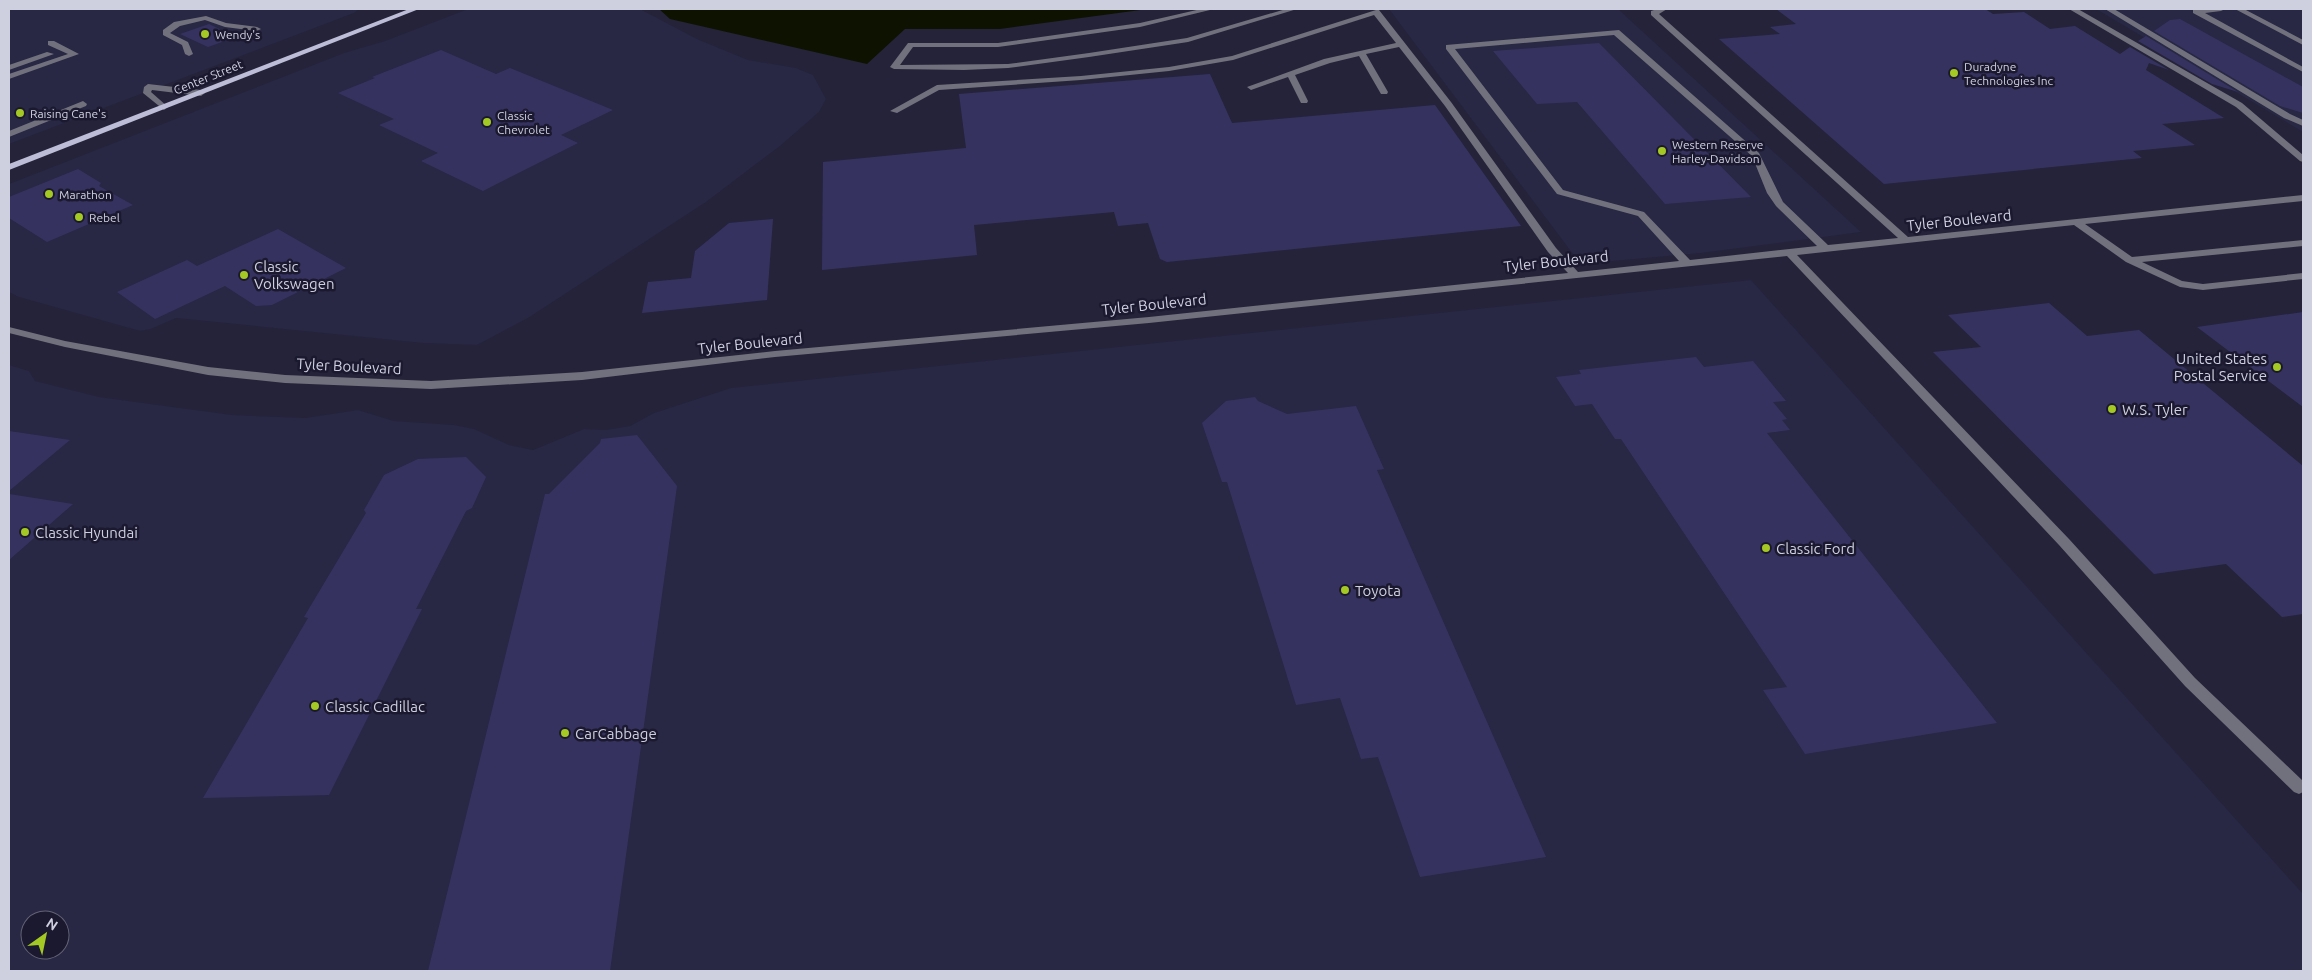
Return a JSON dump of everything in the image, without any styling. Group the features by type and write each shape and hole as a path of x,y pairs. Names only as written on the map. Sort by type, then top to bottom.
{"main road":[{"name":"Center Street","path":"9,167 415,9"}],"street":[{"path":"1210,9 1140,25 998,45 911,45 894,67 964,68 1089,55 1188,40 1293,9"},
{"path":"1663,9 1654,13 1906,240"},
{"path":"2073,9 2239,105 2303,159"},
{"path":"2109,9 2288,116 2303,123"},
{"path":"2192,10 2221,9"},
{"path":"2240,9 2303,42"},
{"path":"894,110 937,88 1169,69 1232,58 1373,10 1448,104 1552,250 1574,274"},
{"path":"2192,10 2303,70"},
{"path":"189,54 185,44 167,35 166,32 178,24 206,18 225,25 258,30"},
{"path":"1686,262 1642,214 1560,192 1449,47 1616,32 1756,154 1763,166 1767,184 1776,200 1825,248"},
{"path":"51,43 70,52"},
{"path":"1251,87 1327,61 1401,44"},
{"path":"9,68 70,52"},
{"path":"11,75 70,52"},
{"path":"1361,53 1384,92"},
{"path":"1290,74 1304,101"},
{"path":"11,75 26,79"},
{"path":"164,107 147,93 148,87 201,93"},
{"path":"10,130 80,103"},
{"name":"Tyler Boulevard","path":"9,330 65,344 208,371 285,379 431,385 582,376 775,354 1149,320 2303,198"},
{"path":"2077,223 2130,260 2180,284 2204,287 2303,276"},
{"path":"2130,260 2303,242"},
{"path":"1789,252 2064,542 2190,682 2299,787"}],"shaded area":[{"path":"9,9 359,9 354,13 9,144"},
{"path":"468,9 640,9 697,39 748,60 796,68 813,75 826,99 819,112 780,146 706,202 528,318 477,345 423,343 176,318 151,329 140,331 19,297 9,292 9,184 344,53 385,41"},
{"path":"659,9 1148,9 1000,29 905,29 867,64 670,19"},
{"path":"1389,9 1618,9 1861,232 1701,253 1591,263 1573,254"},
{"path":"2096,9 2303,9 2303,132"},
{"path":"1751,280 2303,894 2303,971 9,971 9,365 29,371 35,381 99,397 232,415 305,418 358,410 394,421 454,425 474,429 509,445 533,450 584,429 606,430 630,426 654,413 731,388"}],"building":[{"name":"Duradyne Technologies Inc","path":"1776,9 1985,9 1993,14 2024,12 2050,29 2075,26 2120,54 2130,47 2169,70 2149,63 2146,70 2224,118 2162,124 2195,145 2133,151 2142,158 1884,184 1719,39 1780,34 1770,27 1796,24"},
{"path":"2180,19 2303,87 2303,113 2280,106 2154,31 2170,20"},
{"name":"Wendy's","path":"209,24 236,37 208,47 180,34"},
{"path":"2146,36 2238,92 2212,84 2138,41"},
{"name":"Western Reserve Harley-Davidson","path":"1599,43 1751,197 1665,204 1577,102 1537,104 1493,51"},
{"name":"Classic Chevrolet","path":"441,50 496,74 510,68 613,110 561,135 578,143 483,191 421,161 438,153 379,125 394,119 338,93 375,78 372,77"},
{"path":"1210,74 1232,123 1435,105 1521,226 1167,262 1160,259 1148,223 1118,226 1114,212 974,225 977,255 822,270 823,162 966,148 959,94"},
{"path":"78,169 101,183 99,186 133,205 47,242 9,218 9,197"},
{"path":"773,219 767,300 642,313 648,282 691,278 695,251 729,223"},
{"name":"Classic Volkswagen","path":"278,229 346,268 272,305 256,306 225,286 155,319 117,292 187,260 197,266"},
{"name":"W.S. Tyler","path":"2049,303 2087,336 2139,330 2303,466 2303,614 2282,617 2226,564 2154,574 1933,352 1981,347 1948,315"},
{"name":"United States Postal Service","path":"2303,312 2303,407 2197,327"},
{"path":"1696,357 1704,367 1753,361 1786,401 1773,402 1787,419 1782,420 1790,430 1767,433 1997,723 1805,754 1763,690 1787,687 1621,439 1615,439 1592,404 1575,406 1556,377 1581,374 1579,370"},
{"name":"Toyota","path":"1255,397 1258,401 1287,414 1356,406 1384,469 1377,470 1546,857 1420,877 1378,757 1361,759 1340,698 1296,705 1227,482 1222,482 1202,423 1226,401"},
{"path":"9,431 70,440 9,491"},
{"name":"CarCabbage","path":"637,435 677,486 610,971 428,971 545,494 549,494 600,443 601,439"},
{"name":"Classic Cadillac","path":"466,457 486,477 472,508 466,511 416,609 422,609 329,795 203,798 308,618 304,617 366,513 364,510 384,475 418,459"},
{"name":"Classic Hyundai","path":"9,494 73,504 9,560"}],"place":[{"name":"Wendy's","path":"205,34"},
{"name":"Duradyne Technologies Inc","path":"1954,73"},
{"name":"Raising Cane's","path":"20,113"},
{"name":"Classic Chevrolet","path":"487,122"},
{"name":"Western Reserve Harley-Davidson","path":"1662,151"},
{"name":"Marathon","path":"49,194"},
{"name":"Rebel","path":"79,217"},
{"name":"Classic Volkswagen","path":"244,275"},
{"name":"United States Postal Service","path":"2277,367"},
{"name":"W.S. Tyler","path":"2112,409"},
{"name":"Classic Hyundai","path":"25,532"},
{"name":"Classic Ford","path":"1766,548"},
{"name":"Toyota","path":"1345,590"},
{"name":"Classic Cadillac","path":"315,706"},
{"name":"CarCabbage","path":"565,733"}]}
